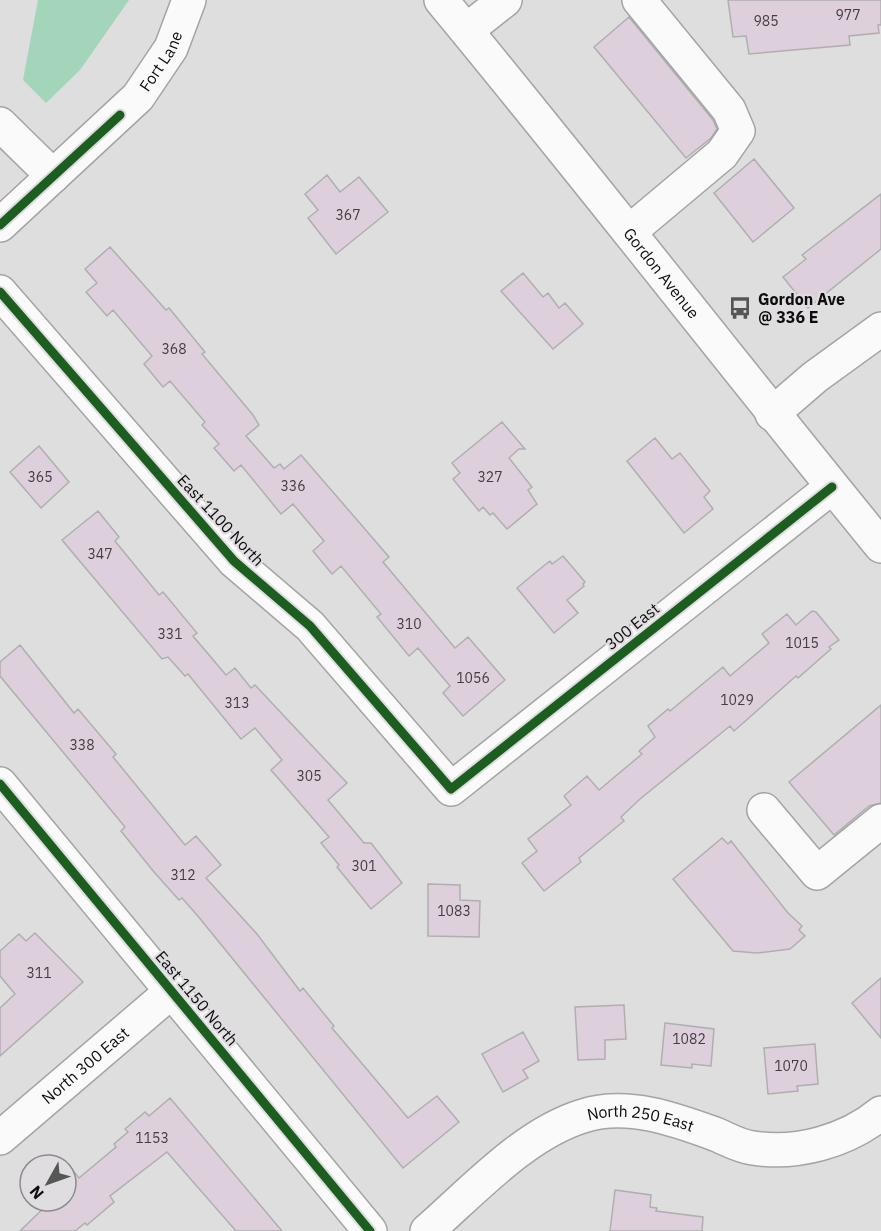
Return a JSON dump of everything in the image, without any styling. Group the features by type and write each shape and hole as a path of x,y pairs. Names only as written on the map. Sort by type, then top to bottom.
{"street":[{"name":"Fort Lane","path":"0,225 138,97 164,60 189,0"},
{"name":"Gordon Avenue","path":"441,0 629,232 772,414 881,546"},
{"path":"466,30 505,0"},
{"path":"629,232 722,154 738,131 729,110 639,0"},
{"path":"0,124 53,176"},
{"name":"East 1100 North","path":"0,292 234,561 310,626 451,789"},
{"path":"772,414 815,377 881,329"},
{"name":"300 East","path":"451,789 832,487"},
{"name":"East 1150 North","path":"0,784 370,1231"},
{"path":"764,810 817,873 881,821"},
{"name":"North 300 East","path":"0,1138 172,991"},
{"name":"North 250 East","path":"427,1231 535,1138 584,1116 635,1110 687,1124 753,1148 812,1148 870,1121 881,1113"}],"green space":[{"path":"38,0 129,0 80,70 46,103 23,80"}],"building":[{"path":"728,0 881,0 881,25 878,25 879,33 849,36 850,45 749,54 746,36 733,37"},
{"path":"629,17 713,120 717,129 711,138 686,158 594,47"},
{"path":"754,159 794,208 753,242 714,193"},
{"path":"327,175 340,192 359,177 388,212 336,254 308,218 318,210 305,194"},
{"path":"881,194 881,249 808,308 783,277 806,259 802,255"},
{"path":"110,247 166,310 169,308 205,352 202,354 253,415 259,425 246,436 274,468 280,464 284,469 301,455 389,557 383,562 455,648 468,637 505,680 463,716 443,693 450,686 418,648 409,656 377,617 381,614 341,566 332,574 313,551 324,541 293,504 281,514 241,465 234,471 214,448 219,444 202,425 205,422 170,381 163,387 144,364 152,356 113,310 107,316 86,292 97,283 85,269"},
{"path":"523,273 543,297 548,293 559,308 565,303 583,324 553,349 501,291"},
{"path":"502,422 525,449 519,449 509,458 532,487 528,490 537,504 507,529 493,513 490,515 483,507 479,511 453,479 460,473 452,463"},
{"path":"655,438 672,459 680,453 710,491 704,497 713,509 684,533 627,461"},
{"path":"39,446 69,482 41,508 10,472"},
{"path":"98,511 119,537 115,541 159,595 163,592 197,633 193,636 226,675 235,668 251,688 255,685 347,783 328,800 364,843 371,843 402,883 371,909 321,843 329,837 271,770 282,760 255,728 241,739 188,674 185,676 168,657 162,659 62,540"},
{"path":"563,556 585,582 584,586 567,600 578,613 554,633 517,588 550,561 552,564"},
{"path":"812,611 816,612 839,640 829,647 831,649 798,678 796,676 734,731 730,726 640,799 621,817 624,821 579,858 581,862 544,891 522,863 537,851 528,839 571,805 564,796 587,776 599,790 642,754 639,751 655,737 648,726 668,709 670,711 723,667 730,676 769,643 762,634 787,614 796,625"},
{"path":"20,645 74,713 78,709 116,754 113,757 185,845 196,836 221,865 206,878 257,934 300,991 303,988 334,1026 332,1028 408,1118 437,1096 459,1122 403,1168 197,915 182,898 179,900 154,872 121,831 125,827 0,676 0,662"},
{"path":"881,705 881,803 869,806 834,835 789,782"},
{"path":"722,838 728,844 731,841 788,913 802,926 799,930 805,936 790,949 757,953 733,951 673,879"},
{"path":"428,884 460,885 460,900 480,901 479,937 428,936"},
{"path":"35,933 83,982 0,1056 0,1008 15,994 0,976 0,951 19,934 26,941"},
{"path":"881,978 881,1038 852,1003"},
{"path":"624,1005 626,1039 605,1040 605,1059 578,1060 575,1007"},
{"path":"665,1023 714,1029 711,1066 692,1064 692,1068 661,1065"},
{"path":"523,1032 539,1061 523,1070 528,1078 503,1092 482,1054"},
{"path":"815,1044 818,1084 797,1086 798,1091 768,1094 764,1048"},
{"path":"170,1098 282,1231 236,1231 167,1152 110,1196 114,1202 87,1225 85,1223 75,1231 20,1231 39,1213 78,1213 78,1177 116,1147 114,1144 128,1132 125,1129 145,1112 149,1116"},
{"path":"615,1190 651,1195 650,1207 657,1208 656,1211 703,1217 702,1231 610,1231"}],"cycle path":[{"path":"0,225 120,115"},
{"path":"0,292 234,561 310,626 451,789 832,487"},
{"path":"0,784 370,1231"}],"place":[{"name":"Gordon Ave @ 336 E","path":"740,308"}]}
